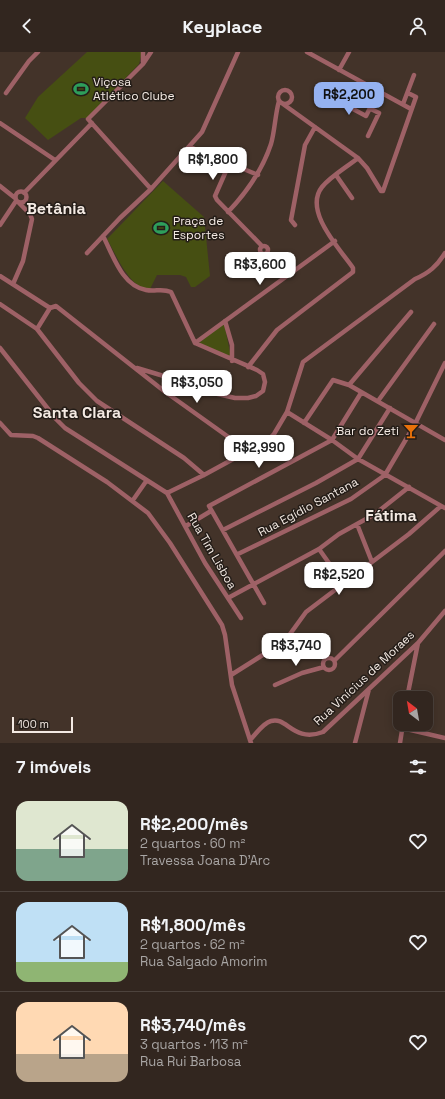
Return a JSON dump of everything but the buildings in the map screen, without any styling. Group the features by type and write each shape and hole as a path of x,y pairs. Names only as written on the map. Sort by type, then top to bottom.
{"street":[{"path":"6,93 29,61 38,52"},
{"path":"143,52 143,64"},
{"path":"151,52 143,64 88,118 151,189"},
{"path":"87,253 120,218 151,189 202,132 238,52"},
{"path":"308,52 411,109"},
{"path":"339,70 349,52"},
{"path":"403,104 414,75"},
{"path":"340,102 366,116 371,109 379,90"},
{"path":"228,212 240,199 258,174 271,143 281,102 358,158 367,168 381,191 385,189 416,97 408,93"},
{"path":"368,136 379,113 371,109"},
{"path":"0,123 55,160"},
{"path":"0,225 17,201 18,192 24,192 92,123"},
{"path":"294,225 292,220 305,144 315,127"},
{"path":"190,147 258,174"},
{"path":"248,366 277,330 353,272 353,268 320,221 317,203 320,190 358,158"},
{"path":"230,162 216,196 217,200 262,246"},
{"path":"336,175 352,198"},
{"path":"0,186 30,214 32,219 23,261 13,284"},
{"path":"17,201 24,202 26,199 24,192"},
{"path":"103,236 127,280 146,290 165,290 171,292 194,343 232,361 248,366 263,374 265,378 263,391 256,396 236,398 205,392 189,391 171,379 137,368"},
{"path":"194,343 335,242"},
{"path":"0,348 56,419 65,428 167,493 248,451 274,434 287,412 303,362 414,279 427,274 438,265 445,253"},
{"path":"0,276 50,308"},
{"path":"0,304 37,329 74,377 97,400 184,458 204,475"},
{"path":"37,329 50,308 54,306 58,308 137,368 164,391 248,451"},
{"path":"349,385 411,312"},
{"path":"225,321 232,345 232,361"},
{"path":"378,401 434,324"},
{"path":"385,475 415,424 445,363"},
{"path":"154,383 158,374"},
{"path":"164,391 164,383 171,379"},
{"path":"304,423 333,380 349,385 445,440"},
{"path":"264,603 238,554 211,511 210,504 332,440 361,393"},
{"path":"223,530 316,483 358,459 390,408"},
{"path":"231,675 285,641 306,612 410,534 443,507 358,459 332,440 287,412"},
{"path":"0,423 11,435 33,436 38,438 133,500 148,513 218,618 225,635 233,690 251,741"},
{"name":"Rua Egídio Santana","path":"238,554 351,499 385,475"},
{"path":"133,500 147,480"},
{"path":"228,598 319,549 339,534 375,514 409,487"},
{"name":"Rua Tim Lisboa","path":"167,493 205,563 241,618"},
{"path":"186,526 211,511"},
{"path":"357,524 372,562"},
{"path":"319,549 343,583"},
{"path":"275,685 302,673 324,667 327,670 333,669 335,666 335,660 445,551"},
{"name":"Rua Vinícius de Moraes","path":"251,741 265,724 272,720 278,720 304,736 315,736 323,732 418,643 445,611"},
{"path":"408,691 418,643"},
{"path":"324,667 325,659 331,658 335,660"},
{"path":"355,743 369,689"},
{"path":"400,743 401,731"},
{"path":"422,731 445,737"}],"green space":[{"name":"Viçosa Atlético Clube","path":"87,52 142,52 139,64 87,118 81,118 48,140 25,118 38,97"},
{"name":"Praça de Esportes","path":"163,181 204,217 210,276 195,287 191,287 186,277 180,275 157,275 150,289 143,288 136,284 124,270 107,239"},
{"path":"224,323 231,357 199,343"}],"place":[{"name":"Viçosa Atlético Clube","path":"81,89"},
{"name":"Praça de Esportes","path":"161,228"},
{"name":"Bar do Zeti","path":"411,431"}],"district":[{"name":"Betânia","path":"56,208"},
{"name":"Santa Clara","path":"77,412"},
{"name":"Fátima","path":"391,515"}]}
